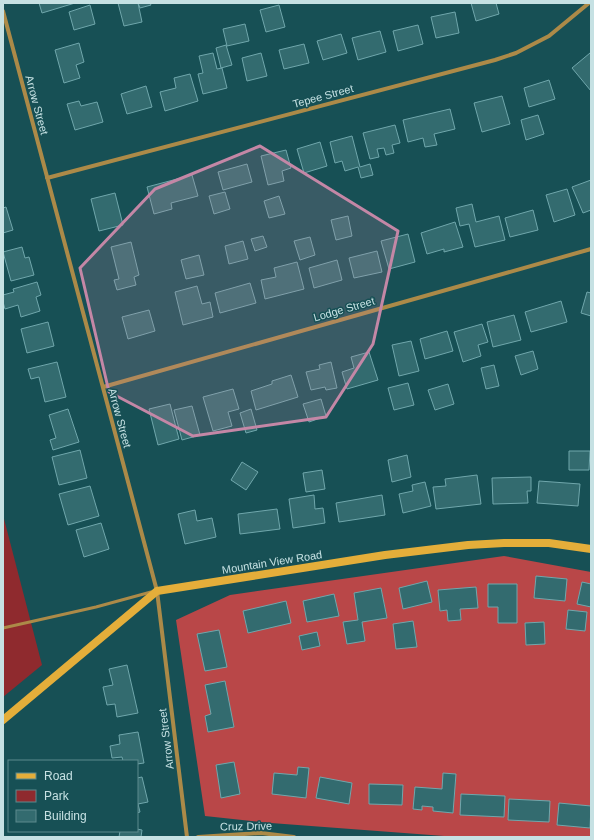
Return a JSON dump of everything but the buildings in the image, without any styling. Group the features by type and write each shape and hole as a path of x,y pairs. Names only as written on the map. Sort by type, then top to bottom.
{"street":[{"name":"Tepee Street","path":"48,178 495,60 516,53 549,36 589,3"},
{"name":"Arrow Street","path":"3,11 157,591 187,837"},
{"name":"Lodge Street","path":"103,387 591,249"},
{"name":"Mountain View Road","path":"157,591 385,555 468,545 549,543 591,549"},
{"path":"3,720 157,591"},
{"name":"Cruz Drive","path":"198,837 260,833 294,837"}],"lane":[{"path":"3,628 96,607 157,591"}],"highlighted area":[{"path":"260,146 398,231 373,344 326,417 193,436 109,392 80,268 155,189"}],"green space":[{"path":"3,515 42,665 3,697"}],"shaded area":[{"path":"504,556 591,572 591,837 454,837 271,823 205,816 176,620 230,595"}]}
